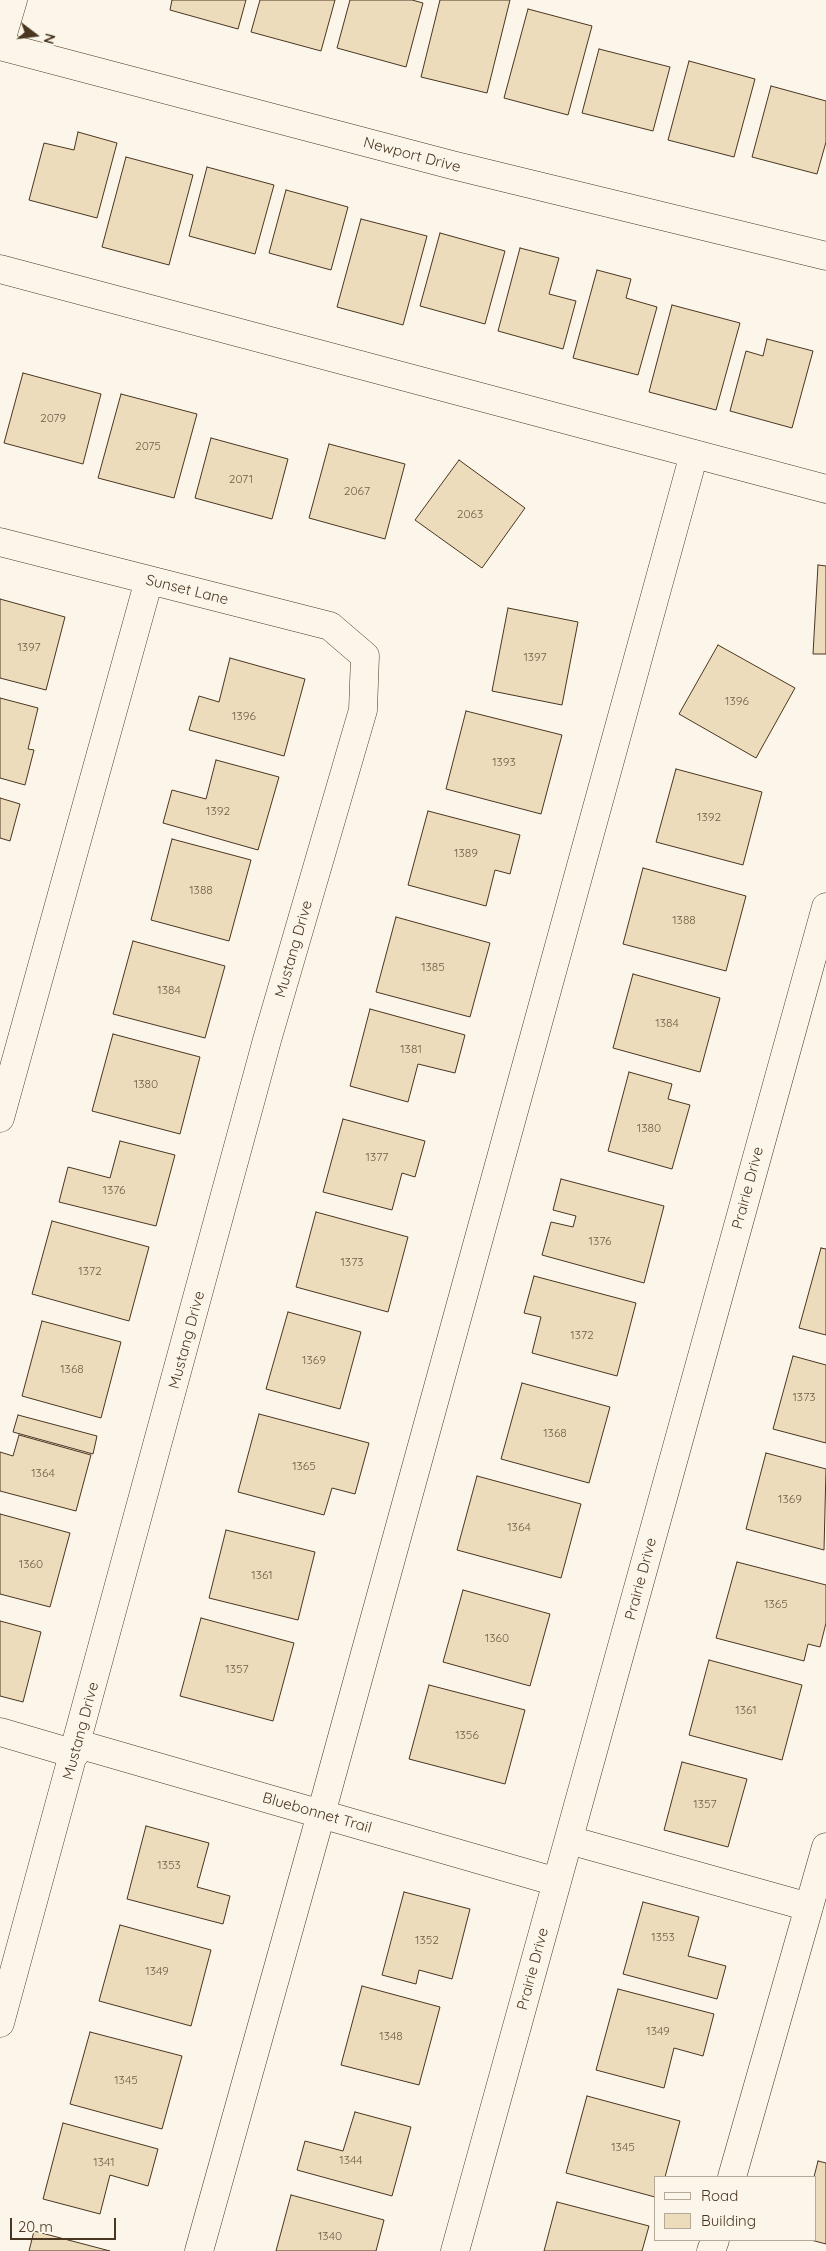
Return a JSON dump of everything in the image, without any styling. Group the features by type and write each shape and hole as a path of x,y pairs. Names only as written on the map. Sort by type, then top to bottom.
{"street":[{"path":"0,45 13,0"},
{"name":"Newport Drive","path":"0,45 452,165 826,256"},
{"path":"0,269 826,489"},
{"path":"199,2251 321,1814 694,454"},
{"name":"Sunset Lane","path":"0,542 330,626 365,656"},
{"path":"0,1118 149,580"},
{"name":"Mustang Drive","path":"0,2023 76,1749 267,1040 363,710 365,656"},
{"name":"Prairie Drive","path":"455,2251 826,907"},
{"name":"Bluebonnet Trail","path":"0,1732 76,1749 321,1814 557,1882"},
{"path":"569,1840 809,1907"},
{"path":"732,2176 826,1847"}],"building":[{"path":"172,0 246,0 238,29 170,10"},
{"path":"260,0 335,0 321,51 251,32"},
{"path":"350,0 412,0 423,3 406,67 337,48"},
{"path":"440,0 510,0 487,93 421,77"},
{"path":"528,9 592,26 568,115 504,98"},
{"path":"599,49 670,67 653,131 582,113"},
{"path":"689,61 755,79 734,157 668,140"},
{"path":"771,86 826,101 826,142 817,174 752,157"},
{"path":"78,132 117,143 97,218 29,200 44,143 74,150"},
{"path":"126,157 193,175 169,265 102,247"},
{"path":"207,167 274,185 255,254 189,236"},
{"path":"286,190 348,207 331,270 269,253"},
{"path":"361,219 427,236 403,325 337,307"},
{"path":"440,233 505,251 485,324 420,306"},
{"path":"520,248 559,258 549,294 576,301 563,349 498,331"},
{"path":"597,270 631,279 626,298 657,307 638,375 573,358"},
{"path":"672,305 740,323 716,410 649,392"},
{"path":"767,339 813,351 792,428 730,411 746,351 763,356"},
{"path":"23,373 101,394 83,464 4,443"},
{"path":"121,394 197,414 174,498 98,478"},
{"path":"211,438 288,459 272,519 195,498"},
{"path":"329,444 405,464 385,539 309,518"},
{"path":"459,460 525,508 482,568 415,520"},
{"path":"818,565 826,566 826,654 813,654"},
{"path":"0,599 65,617 46,690 0,678"},
{"path":"508,608 578,622 562,705 492,691"},
{"path":"718,645 795,688 756,758 679,714"},
{"path":"230,658 305,679 284,756 189,730 199,696 219,702"},
{"path":"0,698 38,708 28,749 34,750 25,785 0,778"},
{"path":"466,711 562,735 541,814 446,789"},
{"path":"216,760 279,777 258,850 163,823 172,790 206,799"},
{"path":"676,769 762,792 743,865 656,842"},
{"path":"0,798 20,804 10,841 0,838"},
{"path":"428,811 520,835 510,874 495,870 486,906 408,885"},
{"path":"172,839 251,860 229,941 151,920"},
{"path":"643,868 746,896 726,971 623,944"},
{"path":"396,917 490,943 470,1017 376,992"},
{"path":"133,941 225,966 205,1038 113,1014"},
{"path":"633,974 720,998 700,1072 613,1048"},
{"path":"370,1009 465,1035 455,1073 418,1064 408,1102 350,1086"},
{"path":"113,1034 200,1057 180,1134 92,1111"},
{"path":"629,1072 672,1084 668,1099 690,1105 672,1169 608,1151"},
{"path":"343,1119 425,1141 415,1177 402,1173 392,1210 323,1192"},
{"path":"120,1141 175,1155 156,1226 59,1202 68,1167 110,1178"},
{"path":"561,1179 664,1206 644,1283 542,1255 551,1222 573,1227 576,1216 553,1210"},
{"path":"316,1212 408,1237 388,1312 296,1287"},
{"path":"52,1221 149,1247 129,1321 32,1294"},
{"path":"821,1248 826,1249 826,1335 799,1328"},
{"path":"534,1276 636,1303 617,1376 532,1353 541,1317 524,1313"},
{"path":"288,1312 361,1332 340,1409 266,1389"},
{"path":"42,1321 121,1342 101,1418 22,1396"},
{"path":"793,1356 826,1365 826,1443 773,1429"},
{"path":"522,1383 610,1407 589,1483 501,1459"},
{"path":"259,1414 369,1443 355,1494 332,1488 324,1515 238,1492"},
{"path":"18,1415 97,1436 93,1454 13,1432"},
{"path":"19,1435 91,1455 76,1511 0,1491 0,1452 13,1456"},
{"path":"766,1453 826,1469 824,1550 746,1529"},
{"path":"477,1476 581,1504 561,1578 457,1550"},
{"path":"0,1514 70,1533 50,1607 0,1594"},
{"path":"226,1530 315,1552 298,1620 209,1598"},
{"path":"737,1562 826,1585 826,1623 820,1647 808,1644 804,1661 716,1638"},
{"path":"463,1590 550,1614 530,1686 443,1662"},
{"path":"201,1618 294,1643 273,1721 180,1696"},
{"path":"0,1621 41,1632 23,1702 0,1696"},
{"path":"709,1660 802,1685 782,1760 689,1735"},
{"path":"429,1685 525,1710 505,1784 409,1759"},
{"path":"682,1762 747,1779 728,1847 664,1830"},
{"path":"146,1826 209,1843 197,1887 230,1896 223,1924 127,1899"},
{"path":"404,1892 470,1909 452,1979 419,1970 416,1984 382,1975"},
{"path":"643,1902 699,1917 688,1956 726,1966 717,1999 623,1974"},
{"path":"120,1925 211,1950 191,2026 99,2001"},
{"path":"362,1986 440,2007 419,2085 341,2065"},
{"path":"618,1989 714,2014 703,2056 674,2048 664,2088 596,2070"},
{"path":"90,2032 182,2056 162,2129 70,2104"},
{"path":"587,2096 680,2121 665,2176 654,2176 654,2197 566,2173"},
{"path":"355,2112 411,2127 392,2196 297,2170 305,2141 343,2151"},
{"path":"63,2123 158,2149 148,2186 110,2175 100,2214 43,2199"},
{"path":"818,2161 826,2163 826,2244 815,2241 816,2176 814,2176"},
{"path":"291,2195 384,2220 376,2251 276,2251"},
{"path":"557,2202 649,2226 642,2251 544,2251"},
{"path":"34,2231 110,2251 29,2251"}]}
